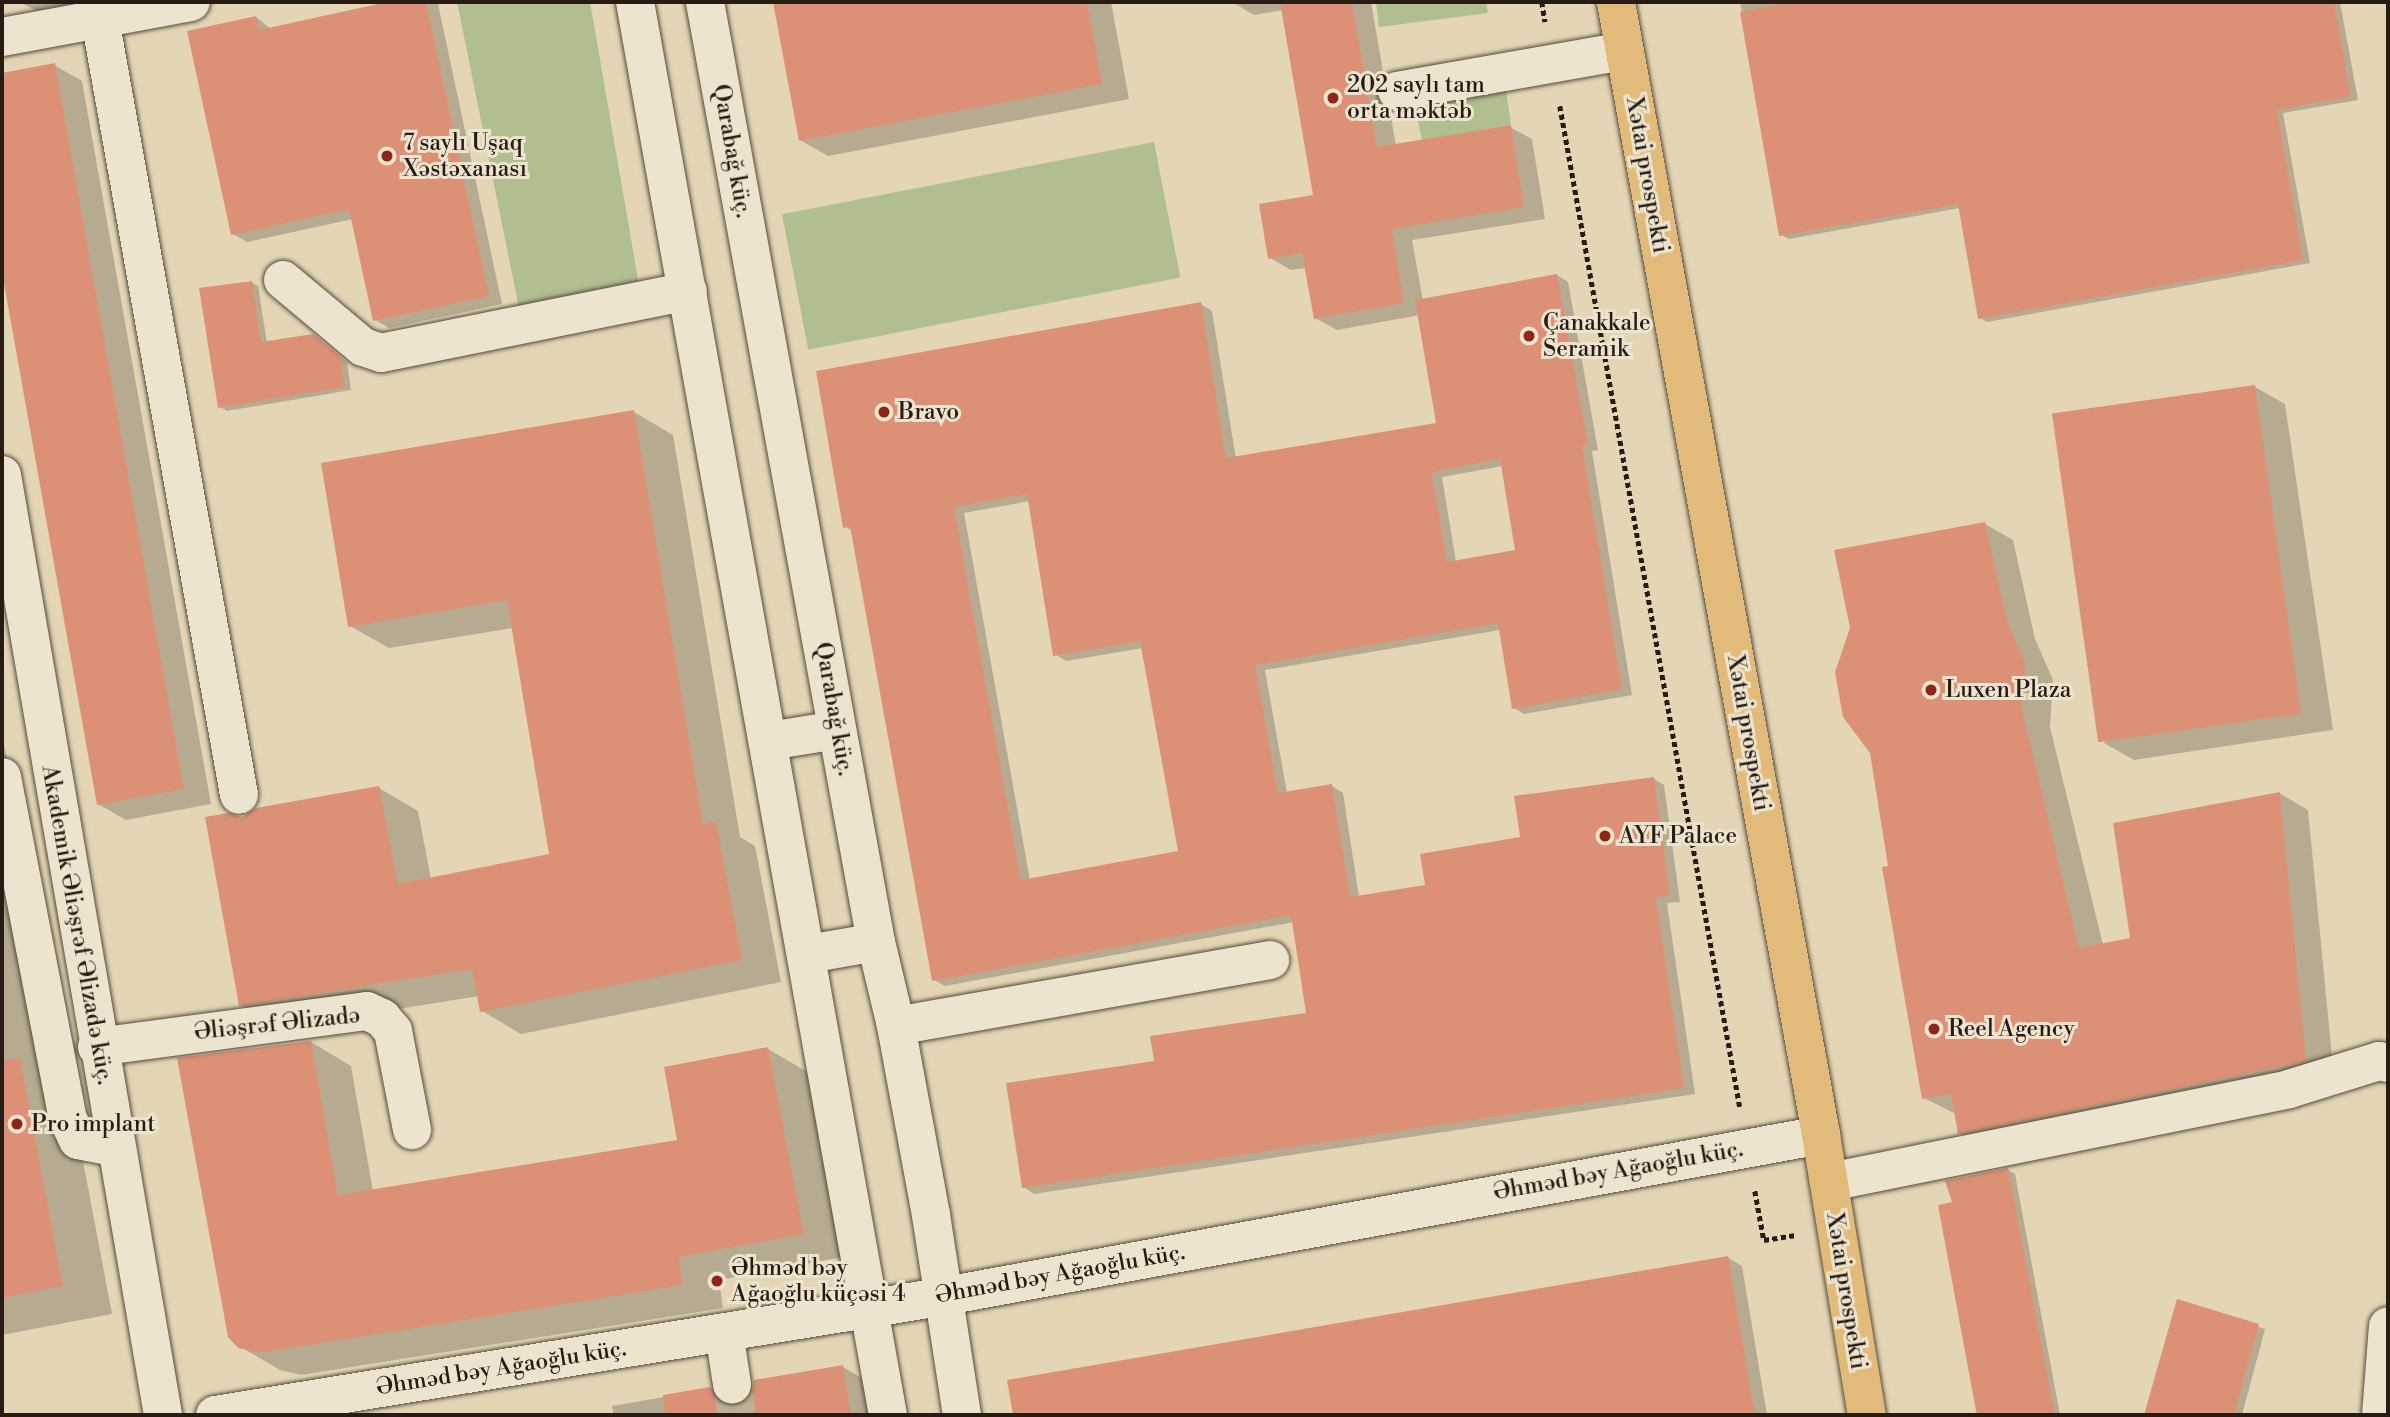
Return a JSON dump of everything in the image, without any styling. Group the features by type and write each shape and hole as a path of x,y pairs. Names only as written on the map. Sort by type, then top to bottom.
{"main road":[{"name":"Xətai prospekti","path":"1620,2 1625,51 1821,1135 1867,1415"}],"street":[{"path":"2,37 191,2"},
{"path":"635,2 872,1307 888,1415"},
{"name":"Qarabağ küç.","path":"705,2 876,942 896,1026 931,1215 940,1297 962,1415"},
{"path":"100,19 239,795"},
{"path":"1397,91 1625,51"},
{"path":"283,280 363,348 381,353 688,291"},
{"name":"Akademik Əliəşrəf Əlizadə küç.","path":"2,475 8,548 49,758 163,1415"},
{"path":"769,741 838,730"},
{"path":"2,770 49,758"},
{"path":"2,777 68,1119 78,1140 115,1147"},
{"path":"808,954 876,942"},
{"path":"896,1026 1269,960"},
{"name":"Əliəşrəf Əlizadə","path":"97,1046 367,1012 382,1018 393,1031 412,1130"},
{"path":"1829,1182 2289,1089 2379,1061 2388,1063"},
{"name":"Əhməd bəy Ağaoğlu küç.","path":"215,1415 342,1405 724,1332 940,1297 1821,1135"},
{"path":"2381,1415 2388,1326"},
{"path":"724,1332 732,1384"}],"path":[{"path":"1542,2 1764,1240 1836,1229"}],"green space":[{"path":"457,2 590,2 639,285 519,308"},
{"path":"1376,2 1486,2 1488,13 1379,27"},
{"path":"1506,90 1511,125 1422,140 1413,100"},
{"path":"1154,142 1180,277 808,350 782,214"}],"building":[{"path":"387,2 426,2 489,296 373,321 349,209 231,235 187,31 256,16 259,30"},
{"path":"773,2 1087,2 1102,84 799,141"},
{"name":"202 saylı tam orta məktəb","path":"1280,2 1352,2 1377,147 1511,125 1524,207 1392,229 1404,303 1314,319 1302,253 1268,259 1259,204 1313,195"},
{"path":"1793,2 2334,2 2351,96 2277,110 2303,260 1978,319 1958,204 1779,236 1740,12"},
{"path":"55,63 184,789 97,805 2,272 2,73"},
{"path":"1557,274 1588,444 1582,445 1622,689 1512,709 1498,623 1255,665 1278,793 1332,784 1350,897 1425,885 1420,854 1520,837 1514,796 1654,777 1670,896 1656,897 1684,1088 1022,1188 1006,1083 1154,1061 1150,1036 1306,1013 1291,915 932,981 850,526 843,528 816,371 1201,302 1226,458 1436,423 1415,300","holes":["1500,459 1515,550 1447,562 1432,472","1027,494 1053,656 1140,641 1178,851 1021,880 954,507"]},
{"path":"252,281 261,342 313,334 340,356 345,387 218,408 199,288"},
{"path":"2255,385 2301,714 2098,742 2052,414"},
{"path":"634,410 703,824 716,821 742,960 480,1012 472,969 239,1006 205,817 228,813 242,817 256,808 379,786 398,884 549,854 507,600 348,627 321,463"},
{"path":"1985,522 2007,621 2025,663 2022,709 2079,948 2130,938 2113,823 2280,792 2306,1061 1958,1134 1951,1094 1922,1099 1882,867 1888,866 1870,753 1843,717 1835,672 1850,628 1834,550"},
{"path":"311,1041 338,1195 677,1140 664,1067 768,1047 804,1234 679,1257 683,1285 259,1353 238,1348 228,1337 177,1058"},
{"name":"Pro implant","path":"20,1058 63,1286 2,1298 2,1060"},
{"path":"2008,1168 2055,1415 1977,1415 1971,1384 1938,1205 1952,1202 1945,1181"},
{"path":"1728,1256 1755,1415 1013,1415 1007,1380"},
{"path":"2177,1299 2259,1324 2234,1415 2144,1415"},
{"path":"843,1365 851,1415 665,1415 663,1395 710,1387 723,1404 736,1405 752,1393 754,1380"}],"tunnel":[{"path":"732,1384 737,1415"}],"place":[{"name":"202 saylı tam orta məktəb","path":"1333,98"},
{"name":"7 saylı Uşaq Xəstəxanası","path":"387,156"},
{"name":"Çanakkale Seramik","path":"1529,336"},
{"name":"Bravo","path":"884,412"},
{"name":"Luxen Plaza","path":"1931,690"},
{"name":"AYF Palace","path":"1605,836"},
{"name":"Reel Agency","path":"1934,1029"},
{"name":"Pro implant","path":"17,1124"},
{"name":"Əhməd bəy Ağaoğlu küçəsi 4","path":"717,1281"}]}
